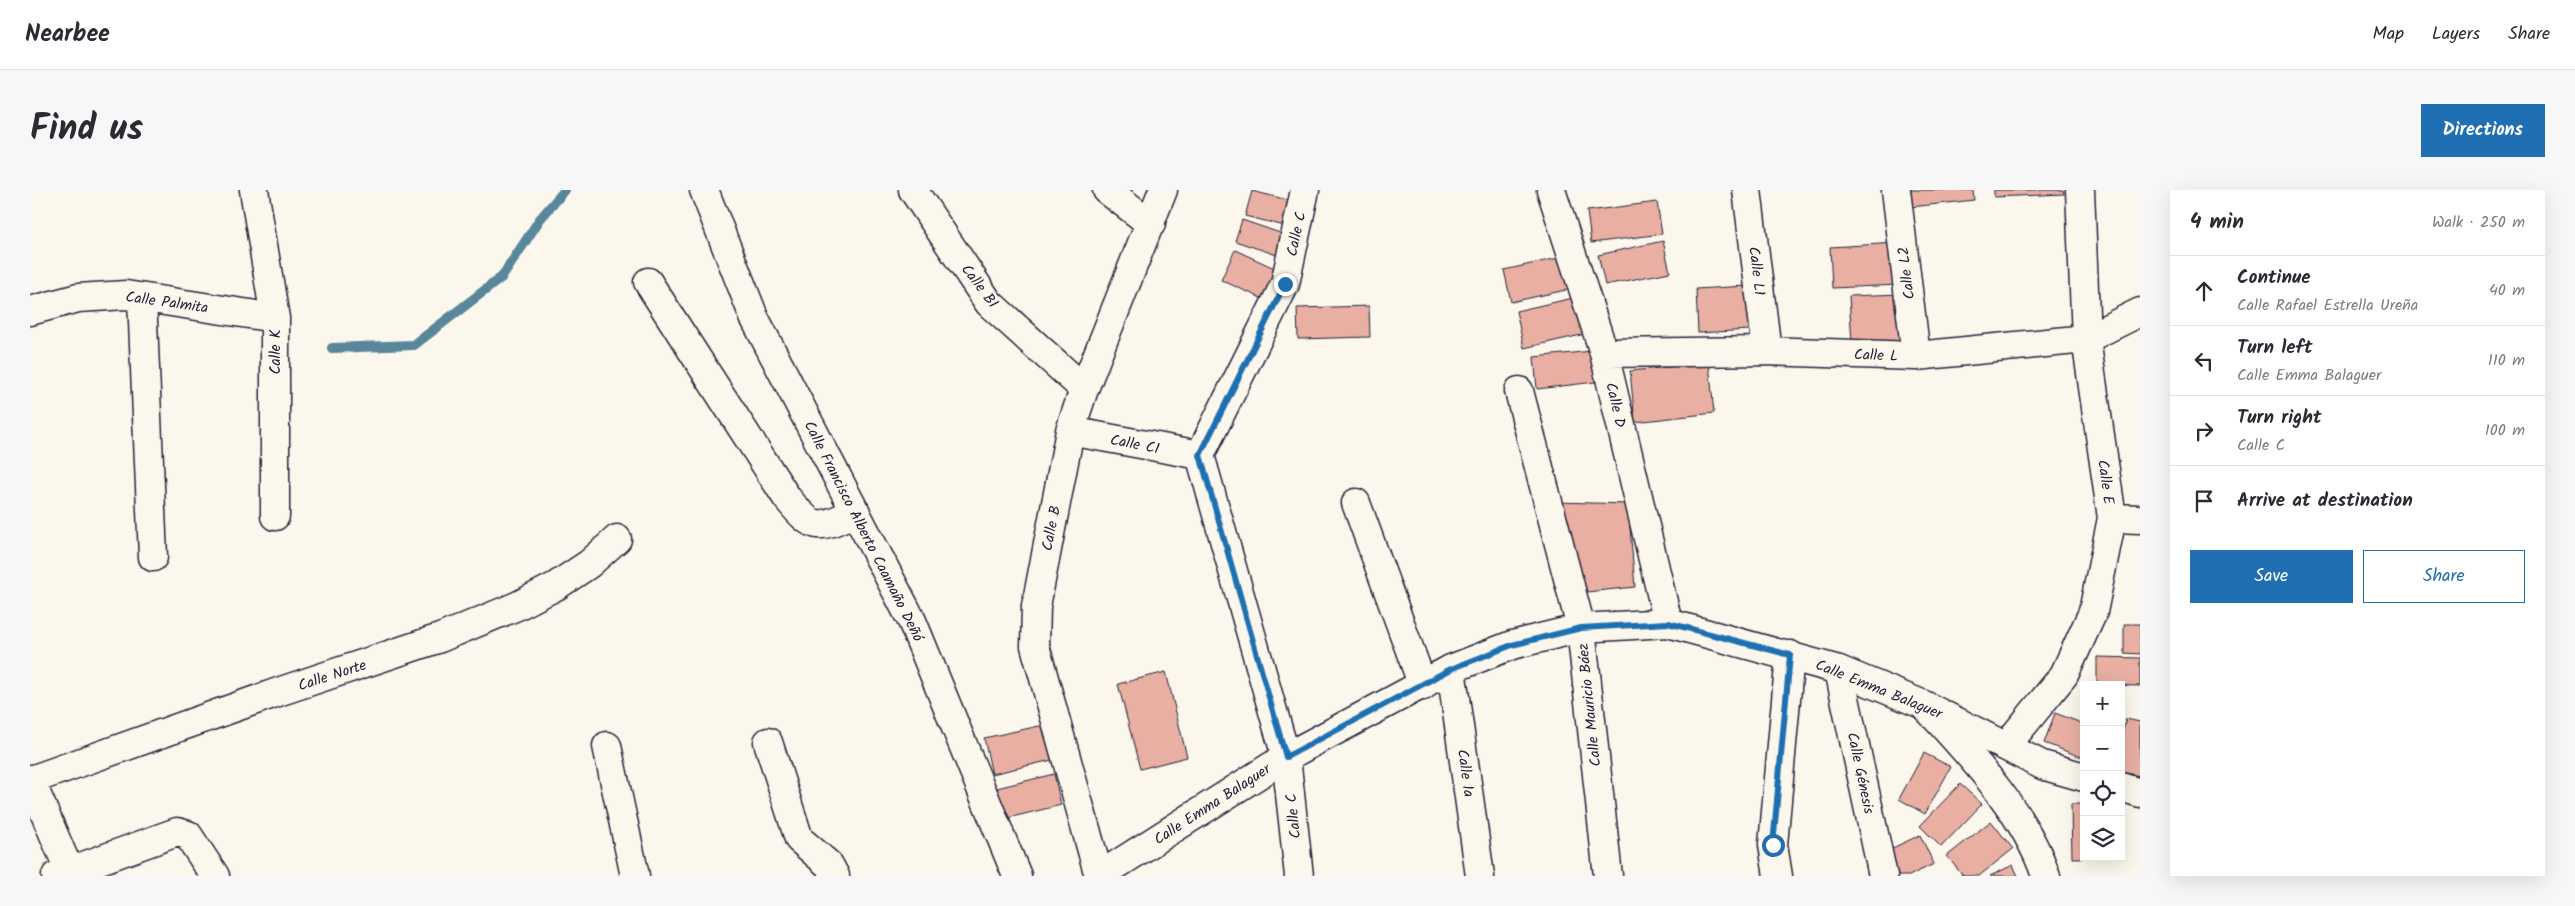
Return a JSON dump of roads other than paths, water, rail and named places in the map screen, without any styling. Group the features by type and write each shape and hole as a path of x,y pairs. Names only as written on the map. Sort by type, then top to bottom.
{"street":[{"name":"Calle K","path":"254,190 275,318 275,516"},
{"name":"Calle Francisco Alberto Caamaño Deñó","path":"704,190 754,317 912,621 1017,876"},
{"name":"Calle B1","path":"913,190 989,303 1084,389"},
{"path":"1107,190 1151,224"},
{"name":"Calle B","path":"1099,876 1035,646 1036,606 1070,431 1084,389 1163,190"},
{"name":"Calle C","path":"1299,876 1286,757 1200,455 1285,284 1305,190"},
{"name":"Calle D","path":"1551,190 1604,353 1668,623"},
{"name":"Calle L1","path":"1747,190 1767,351"},
{"name":"Calle L2","path":"1896,190 1916,356"},
{"name":"Calle E","path":"2006,746 2064,675 2093,612 2112,518 2086,339 2080,190"},
{"path":"648,282 788,498 807,521 825,526 856,512"},
{"name":"Calle Palmita","path":"30,311 78,298 126,295 275,318"},
{"path":"142,298 153,557"},
{"name":"Calle L","path":"1604,353 1767,351 1916,356 2086,339 2140,312"},
{"name":"Calle Mauricio Báez","path":"1519,391 1581,628 1608,876"},
{"name":"Calle C1","path":"1070,431 1200,455"},
{"path":"1356,503 1423,686"},
{"path":"2112,518 2140,520"},
{"name":"Calle Norte","path":"30,779 281,691 440,638 517,606 556,586 589,564 617,539"},
{"name":"Calle Emma Balaguer","path":"1099,876 1286,757 1423,686 1451,669 1512,645 1581,628 1668,623 1790,655 1839,670 1924,705 2042,765 2080,775"},
{"path":"1778,876 1773,845 1790,655"},
{"name":"Calle 1a","path":"1451,669 1480,876"},
{"name":"Calle Génesis","path":"1839,670 1884,876"},
{"path":"1924,705 1972,757 2026,831 2040,858 2046,876"},
{"path":"768,742 799,839 829,865 835,876"},
{"path":"606,746 635,876"},
{"path":"30,779 62,873 177,832 188,835 215,876"},
{"path":"2125,788 2140,793"}],"waterway":[{"path":"332,348 414,345 502,277 540,219 565,190"}]}
